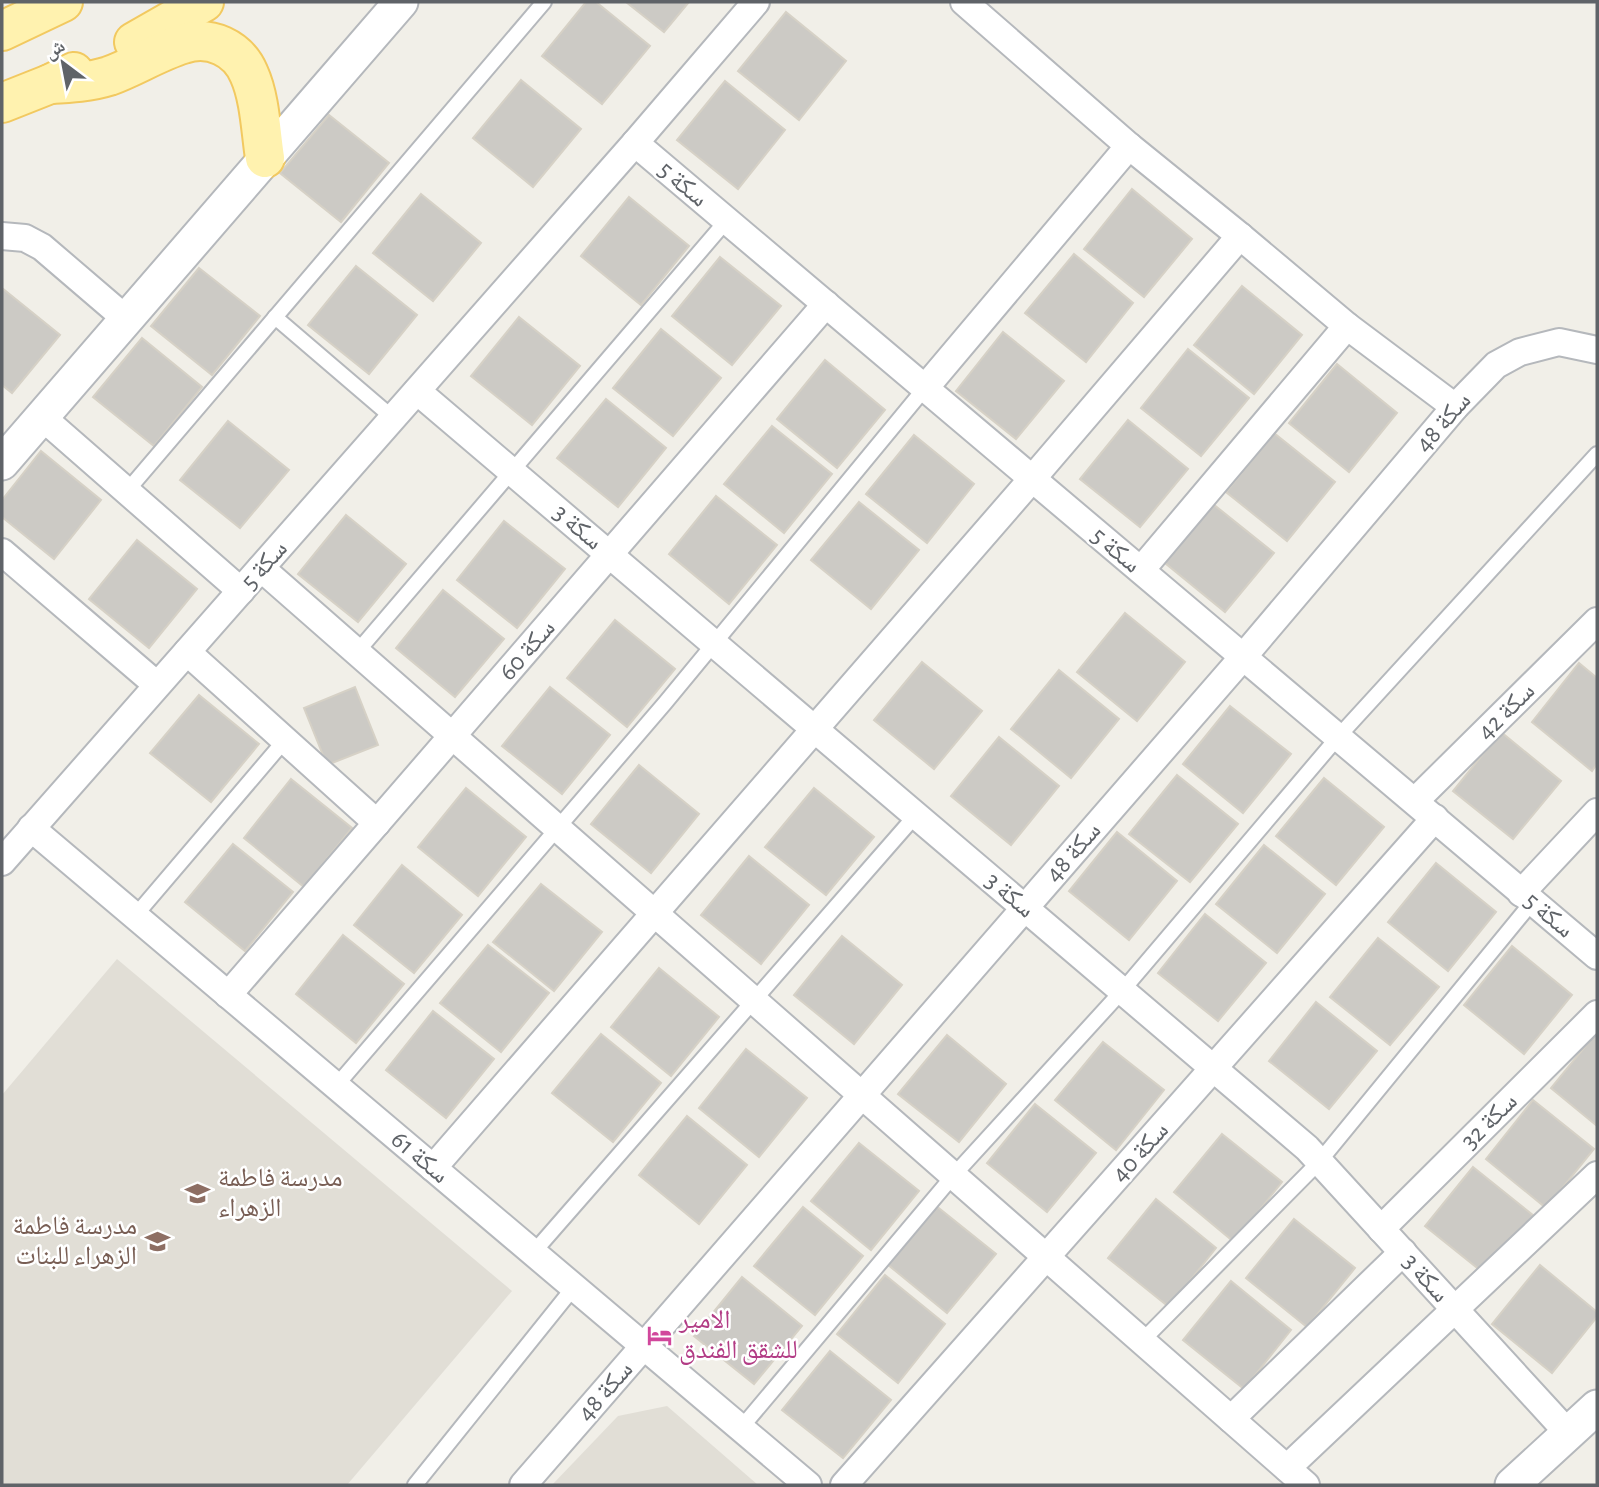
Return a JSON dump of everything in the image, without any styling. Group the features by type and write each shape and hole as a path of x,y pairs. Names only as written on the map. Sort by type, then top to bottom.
{"main road":[{"path":"2,31 63,2"},
{"path":"2,103 50,84 146,36 204,2"},
{"path":"50,84 107,76 184,43 206,41 225,46 249,72 255,91 265,158"}],"street":[{"path":"2,463 401,2"},
{"name":"سكة 5","path":"2,862 756,2"},
{"path":"964,2 1129,146 1346,326 1455,407"},
{"name":"سكة 5","path":"635,143 1597,956"},
{"path":"925,388 1129,146"},
{"path":"2,236 25,237 42,247 126,319"},
{"path":"433,1168 1240,236"},
{"name":"سكة 60","path":"228,995 826,304"},
{"path":"1141,570 1346,326"},
{"name":"سكة 48","path":"523,1485 1243,657 1455,407 1496,365 1520,352 1559,342 1597,350"},
{"name":"سكة 3","path":"417,391 1307,1148 1569,1434"},
{"path":"42,417 241,591"},
{"path":"2,552 157,685"},
{"path":"261,568 1296,1477 1391,1368 1597,1175"},
{"name":"سكة 42","path":"1415,802 1597,621"},
{"path":"187,652 377,823"},
{"path":"1527,897 1597,812"},
{"name":"سكة 40","path":"844,1485 1435,818"},
{"name":"سكة 61","path":"31,828 808,1485"},
{"name":"سكة 32","path":"1381,1229 1597,1014"},
{"path":"1231,1419 1403,1252"},
{"path":"1512,1485 1597,1408"}],"lane":[{"path":"127,491 544,2"},
{"path":"357,652 727,220"},
{"path":"275,317 393,418"},
{"path":"336,1086 665,703 925,388"},
{"path":"741,1428 953,1175 1122,990 1338,737 1597,454"},
{"path":"135,916 285,740"},
{"path":"533,1253 916,815"},
{"path":"1142,1341 1319,1162 1527,897"},
{"path":"415,1485 574,1287"}],"shaded area":[{"name":"مدرسة فاطمة الزهراء","path":"117,959 512,1291 347,1485 2,1485 2,1095"},
{"path":"667,1406 758,1485 552,1485 618,1416"}],"building":[{"path":"586,2 596,2 650,46 602,104 542,56"},
{"path":"626,2 689,2 664,32"},
{"path":"786,12 846,61 799,120 738,71"},
{"path":"521,80 581,129 533,187 473,138"},
{"path":"725,81 785,130 738,189 677,140"},
{"path":"329,115 389,163 341,222 280,173"},
{"path":"1132,189 1192,239 1144,297 1084,249"},
{"path":"421,194 481,243 433,301 373,253"},
{"path":"629,197 689,246 641,305 581,256"},
{"path":"1074,254 1133,303 1086,362 1025,313"},
{"path":"720,257 781,306 732,365 672,316"},
{"path":"356,266 417,315 369,374 308,325"},
{"path":"199,268 260,316 212,375 151,326"},
{"path":"1242,286 1302,335 1254,394 1194,345"},
{"path":"2,288 60,335 12,393 2,385"},
{"path":"519,317 580,366 532,425 471,376"},
{"path":"661,329 721,378 673,436 613,388"},
{"path":"1003,332 1064,381 1016,439 956,391"},
{"path":"142,338 202,387 154,446 93,397"},
{"path":"1188,349 1249,398 1201,456 1141,408"},
{"path":"825,360 885,410 837,468 777,419"},
{"path":"1337,364 1397,413 1349,472 1289,423"},
{"path":"606,399 666,448 618,507 557,458"},
{"path":"1128,420 1188,469 1140,527 1080,479"},
{"path":"228,421 289,470 240,528 180,480"},
{"path":"772,426 832,474 784,533 724,484"},
{"path":"1274,433 1335,482 1287,541 1226,492"},
{"path":"914,435 974,484 927,543 866,494"},
{"path":"41,451 101,500 54,559 2,517 2,500"},
{"path":"716,496 777,545 729,604 669,554"},
{"path":"859,502 919,550 871,609 811,560"},
{"path":"1213,504 1274,553 1225,612 1165,563"},
{"path":"346,515 406,564 358,622 298,574"},
{"path":"504,521 565,569 517,628 457,580"},
{"path":"137,540 197,589 149,648 89,599"},
{"path":"443,590 504,639 455,697 396,648"},
{"path":"1125,613 1185,662 1137,721 1077,672"},
{"path":"615,620 675,669 627,727 567,678"},
{"path":"922,662 982,711 934,769 874,720"},
{"path":"1579,663 1597,678 1597,764 1592,771 1532,722"},
{"path":"1059,670 1119,719 1071,778 1011,729"},
{"path":"355,687 378,745 327,765 304,708"},
{"path":"550,687 610,735 562,794 502,746"},
{"path":"199,695 259,744 211,802 150,753"},
{"path":"1230,706 1291,754 1243,813 1183,764"},
{"path":"1501,732 1561,781 1513,839 1453,791"},
{"path":"999,737 1059,786 1011,845 951,796"},
{"path":"639,765 699,814 651,873 591,824"},
{"path":"1177,775 1238,824 1190,882 1129,834"},
{"path":"1324,778 1384,827 1336,885 1276,836"},
{"path":"291,779 352,828 304,887 244,838"},
{"path":"466,788 526,837 478,896 418,847"},
{"path":"814,788 874,837 826,895 765,847"},
{"path":"1117,832 1177,881 1129,940 1069,891"},
{"path":"233,844 293,892 245,951 185,902"},
{"path":"1264,845 1325,894 1277,953 1216,904"},
{"path":"749,856 809,905 761,964 701,915"},
{"path":"1436,863 1496,912 1448,971 1388,922"},
{"path":"402,865 462,915 414,973 354,925"},
{"path":"541,884 602,932 554,991 493,942"},
{"path":"1205,914 1266,963 1218,1021 1158,973"},
{"path":"343,935 404,984 356,1043 296,994"},
{"path":"842,936 902,985 854,1044 794,995"},
{"path":"1378,938 1439,987 1390,1045 1330,997"},
{"path":"488,945 549,993 501,1052 440,1003"},
{"path":"1512,946 1572,995 1524,1054 1464,1005"},
{"path":"659,968 719,1017 671,1076 611,1027"},
{"path":"1316,1002 1377,1051 1329,1109 1269,1061"},
{"path":"433,1011 494,1059 446,1118 386,1070"},
{"path":"1597,1032 1597,1126 1551,1088"},
{"path":"601,1034 661,1083 613,1142 552,1093"},
{"path":"947,1035 1006,1084 959,1142 898,1094"},
{"path":"1103,1042 1164,1090 1116,1150 1055,1100"},
{"path":"746,1049 807,1098 759,1157 699,1108"},
{"path":"1533,1100 1594,1149 1546,1208 1486,1159"},
{"path":"1035,1104 1096,1153 1047,1212 987,1163"},
{"path":"687,1116 747,1165 699,1224 639,1175"},
{"path":"1222,1134 1282,1182 1234,1242 1174,1192"},
{"path":"859,1143 919,1191 871,1250 811,1201"},
{"path":"1473,1167 1534,1216 1486,1275 1425,1226"},
{"path":"1156,1199 1216,1248 1169,1307 1108,1258"},
{"path":"935,1205 996,1254 947,1313 887,1264"},
{"path":"803,1207 863,1256 815,1315 754,1266"},
{"path":"1294,1219 1355,1268 1307,1327 1246,1278"},
{"path":"1540,1265 1597,1312 1597,1317 1552,1373 1492,1324"},
{"path":"885,1275 945,1324 898,1383 837,1334"},
{"path":"742,1277 802,1326 754,1384 694,1336"},
{"path":"1231,1281 1291,1330 1244,1389 1183,1340"},
{"path":"830,1351 891,1400 843,1458 782,1410"}],"place":[{"name":"مدرسة فاطمة الزهراء","path":"198,1193"},
{"name":"مدرسة فاطمة الزهراء للبنات","path":"157,1241"},
{"name":"الامير للشقق الفندق","path":"659,1335"}]}
